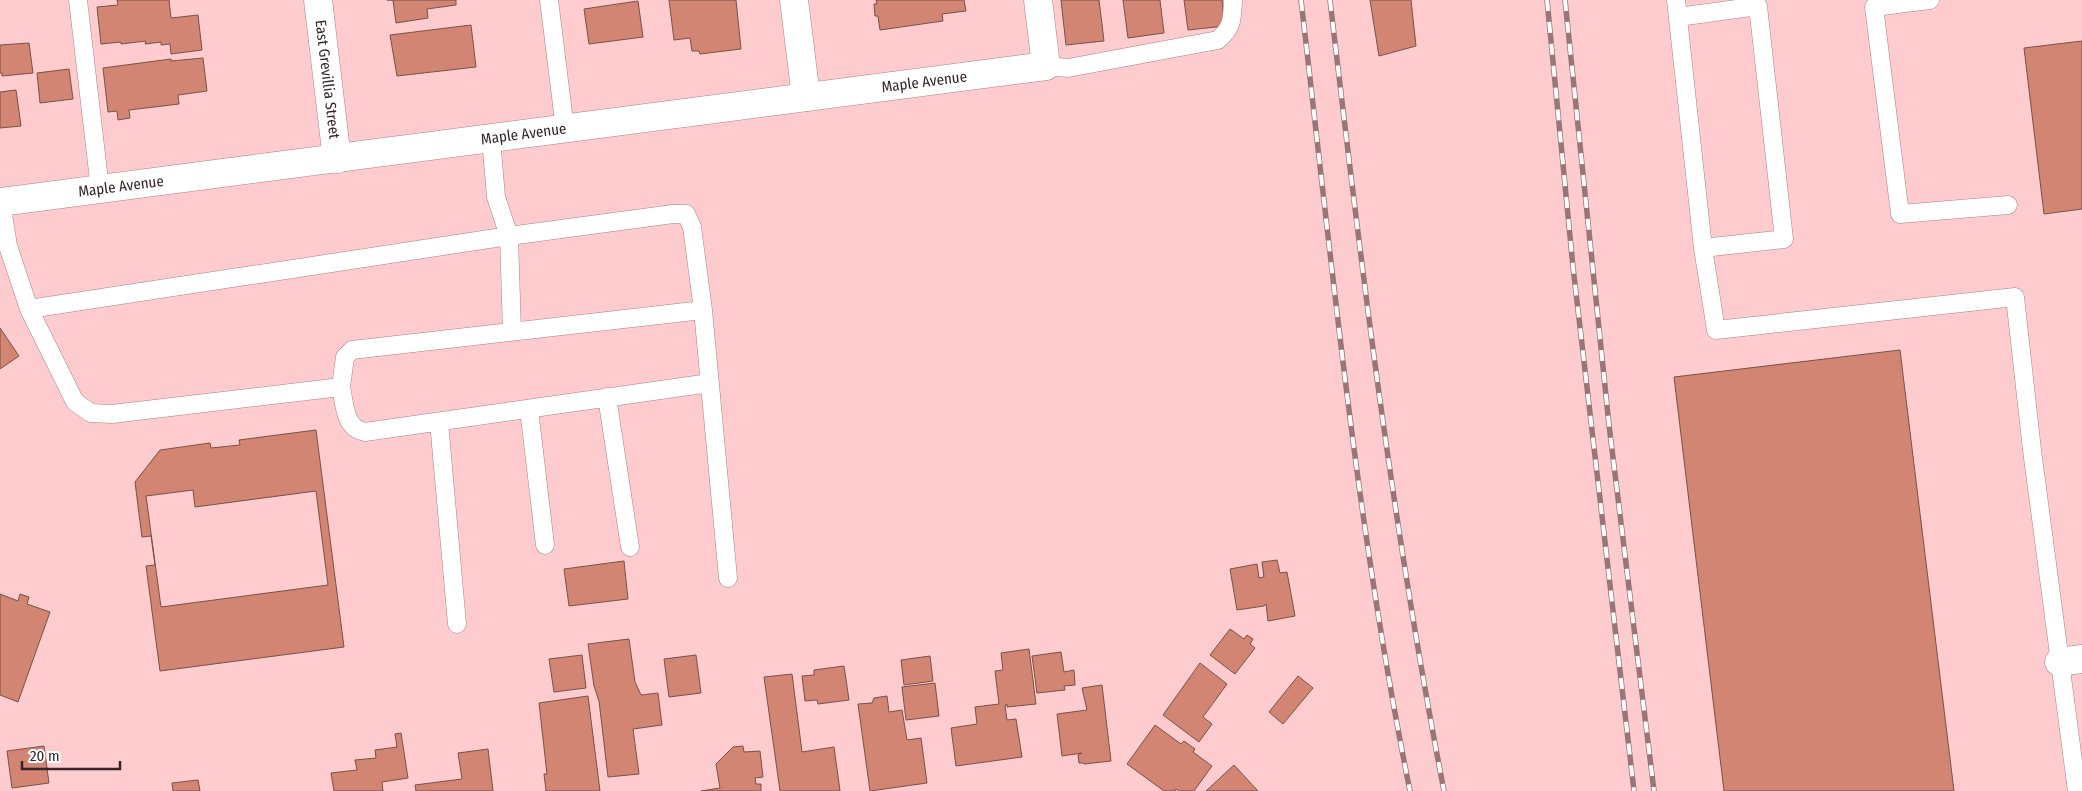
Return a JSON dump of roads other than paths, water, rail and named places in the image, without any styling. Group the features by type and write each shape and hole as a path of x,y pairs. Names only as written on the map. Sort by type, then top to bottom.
{"street":[{"name":"East Grevillia Street","path":"318,0 337,159"},
{"path":"794,0 806,97"},
{"path":"1038,0 1046,66"},
{"name":"Maple Avenue","path":"0,202 1046,66"}],"lane":[{"path":"78,0 100,189"},
{"path":"549,0 565,129"},
{"path":"1046,66 1068,68 1218,40 1228,31 1232,21 1233,0"},
{"path":"1930,0 1874,6 1900,214 2008,205"},
{"path":"1703,248 1784,239 1758,3 1677,8 1703,248 1716,330 2015,297 2071,660 2077,791"},
{"path":"490,138 496,197 509,236 512,332"},
{"path":"0,202 8,246 29,309 75,402 91,413 112,414 341,387"},
{"path":"29,309 509,236 673,214 686,214 692,226 703,310 728,578"},
{"path":"703,310 352,350 345,357 341,387 348,420 356,430 365,432 710,382"},
{"path":"607,397 630,547"},
{"path":"529,409 545,545"},
{"path":"439,422 457,624"}],"railway":[{"path":"1301,0 1360,496 1391,693 1410,791"},
{"path":"1330,0 1366,298 1394,495 1409,594 1444,791"},
{"path":"1547,0 1573,267 1634,791"},
{"path":"1565,0 1609,425 1654,791"}]}
